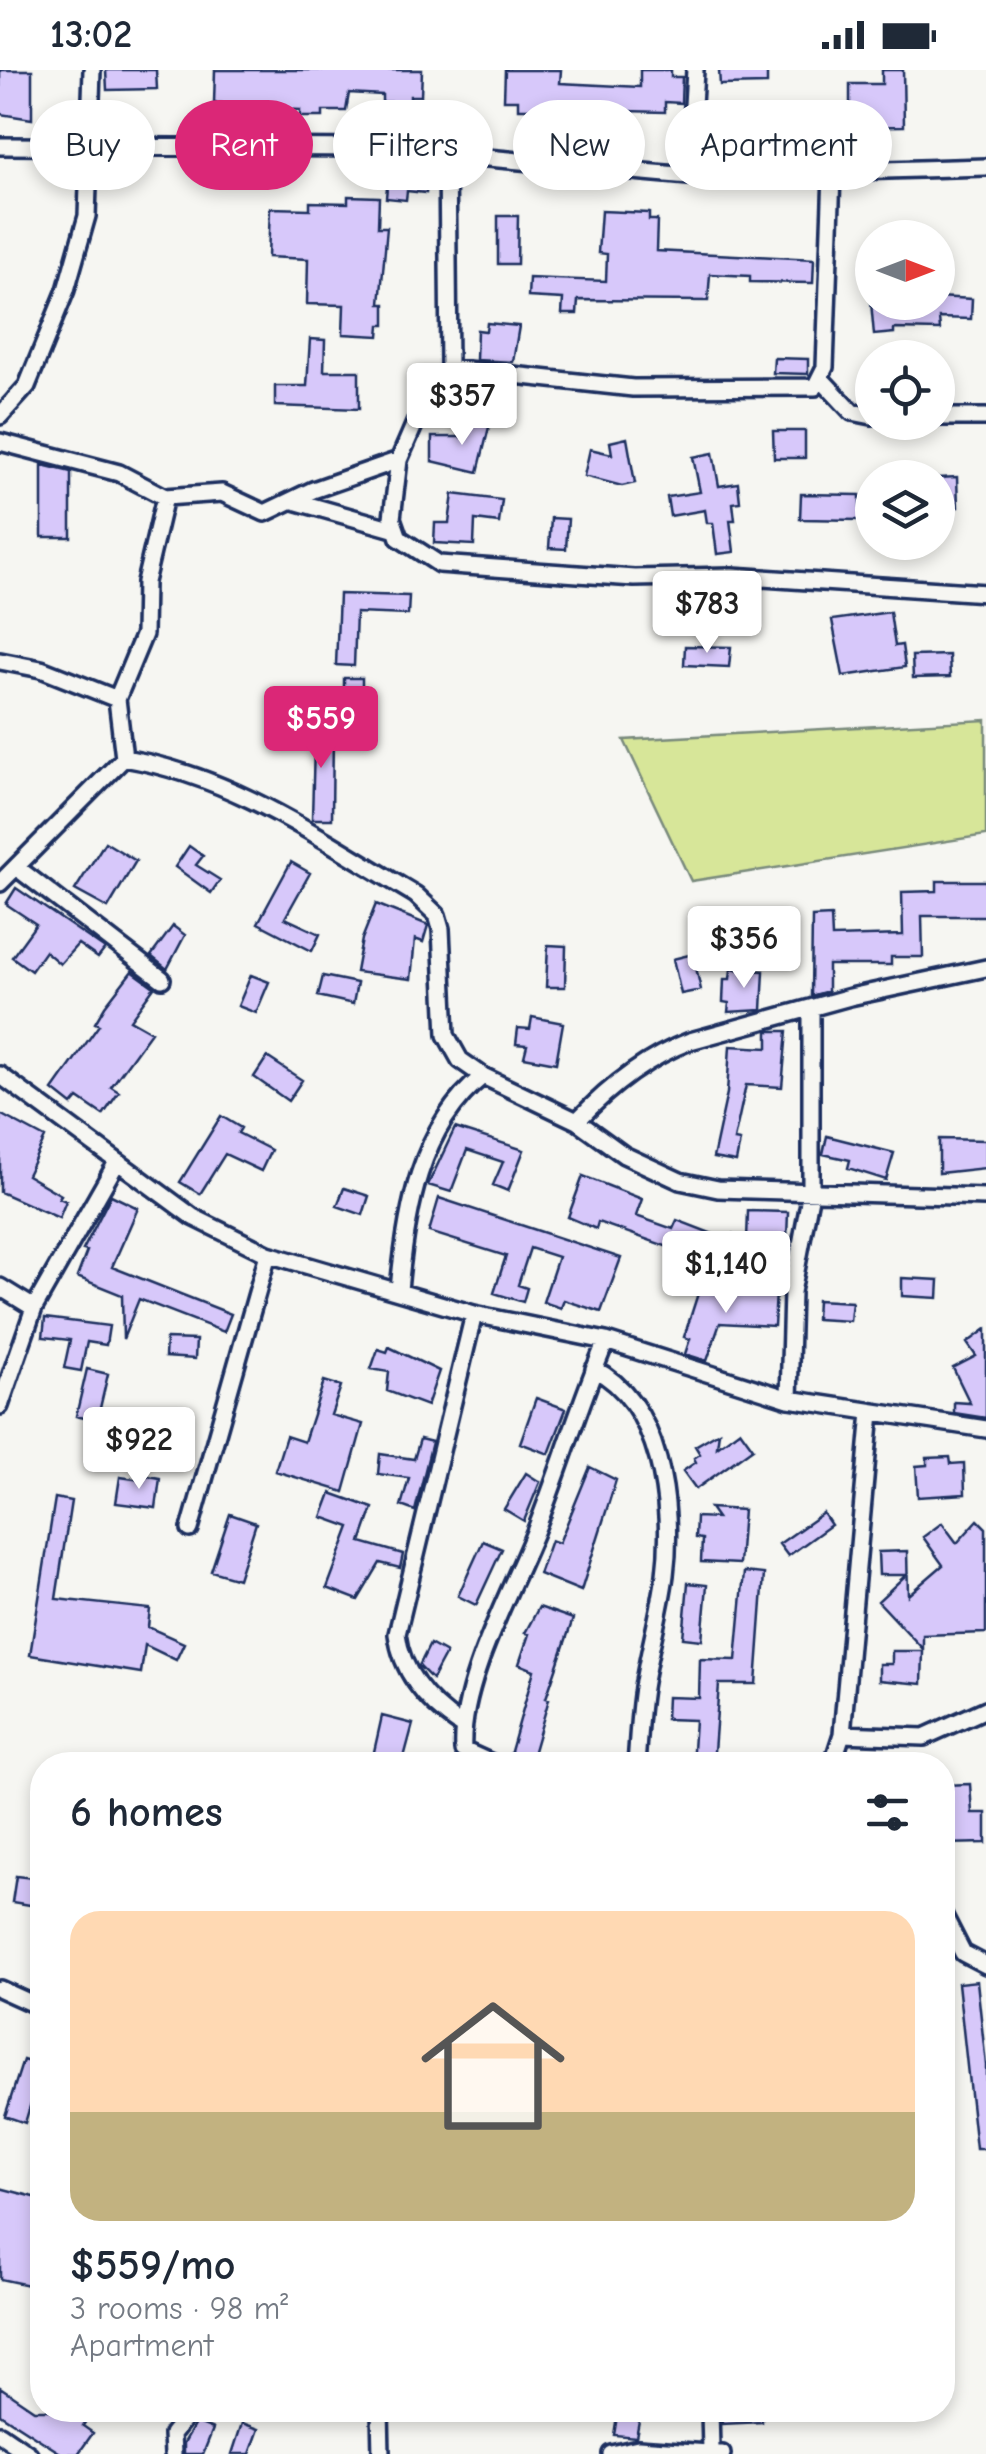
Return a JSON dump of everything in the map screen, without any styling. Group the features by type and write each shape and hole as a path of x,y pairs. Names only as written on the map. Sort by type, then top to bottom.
{"street":[{"path":"92,70 92,100"},
{"path":"693,100 695,70"},
{"path":"0,146 30,146"},
{"path":"155,146 333,148"},
{"path":"493,157 665,174"},
{"path":"892,171 986,167"},
{"path":"0,416 27,386 66,290 87,216 89,190"},
{"path":"394,529 399,460 425,400 448,368 447,190"},
{"path":"831,190 822,380 855,413"},
{"path":"448,368 633,388 806,388 822,380"},
{"path":"955,416 986,417"},
{"path":"0,442 119,473 165,497 222,493 265,512 313,490 399,460"},
{"path":"124,758 116,699 144,634 145,582 165,497"},
{"path":"294,502 394,529 415,551 439,564 619,577 732,576 986,593"},
{"path":"0,661 41,670 116,699"},
{"path":"0,882 124,758"},
{"path":"124,758 180,768 259,802 416,895 437,915 446,1036 460,1060 483,1076 577,1121 624,1155 680,1181 718,1188 986,1197"},
{"path":"16,866 162,979"},
{"path":"577,1121 604,1093 665,1051 722,1030 986,968"},
{"path":"789,1399 792,1292 811,1192 811,1008"},
{"path":"0,1075 194,1217 268,1254 474,1314 606,1341 789,1399 986,1429"},
{"path":"399,1290 405,1223 430,1145 455,1099 483,1076"},
{"path":"0,1406 34,1308 116,1162"},
{"path":"190,1529 268,1254"},
{"path":"5,1293 34,1308"},
{"path":"462,1726 429,1704 399,1652 397,1634 474,1314"},
{"path":"467,1752 463,1750 462,1726 480,1665 537,1528 606,1341"},
{"path":"594,1370 617,1381 633,1399 658,1466 667,1518 666,1573 643,1692 637,1752"},
{"path":"836,1752 842,1734 871,1412"},
{"path":"842,1734 924,1737 986,1709"},
{"path":"955,1937 964,1954 986,1965"},
{"path":"0,1989 30,2003"},
{"path":"174,2454 172,2434 182,2422"},
{"path":"380,2422 381,2454"},
{"path":"610,2454 638,2448 717,2452 712,2422"},
{"path":"0,2434 28,2454"}],"green space":[{"path":"986,720 986,835 691,881 624,740"}],"building":[{"path":"0,70 32,70 30,119 0,114"},
{"path":"106,70 156,70 157,89 107,90"},
{"path":"215,70 422,70 421,96 382,100 382,95 349,93 348,100 333,100 333,111 323,111 323,117 313,117 313,100 214,100"},
{"path":"505,70 561,70 560,83 640,87 640,70 671,70 671,77 682,77 681,100 665,100 665,112 645,112 645,100 504,100"},
{"path":"719,70 767,70 767,84 720,85"},
{"path":"882,70 903,70 904,126 892,126 892,100 850,100 850,84 882,84"},
{"path":"387,190 426,190 407,191 406,200 386,198"},
{"path":"348,196 379,197 378,227 387,227 380,304 385,304 385,325 380,325 379,336 343,334 344,305 307,304 308,259 268,257 270,208 310,209 310,202 348,203"},
{"path":"601,211 649,213 649,220 657,220 656,251 814,259 813,283 750,282 750,276 710,274 708,301 578,300 577,314 562,314 563,299 528,297 529,278 606,281 607,254 598,253"},
{"path":"498,216 518,216 517,264 498,264"},
{"path":"955,298 972,299 971,319 955,318"},
{"path":"873,320 939,320 940,330 894,329 894,333 874,335"},
{"path":"487,323 519,326 513,362 476,360 477,330 486,331"},
{"path":"310,339 325,340 324,371 359,371 359,409 275,406 275,386 307,386"},
{"path":"774,358 808,359 808,374 773,373"},
{"path":"471,419 490,423 478,472 432,461 432,437 467,437"},
{"path":"773,431 805,431 805,458 774,458"},
{"path":"627,438 635,483 622,486 584,476 590,449 612,454 610,442"},
{"path":"713,453 719,486 738,483 740,502 733,503 735,520 730,520 734,552 717,554 713,523 707,523 705,510 670,516 667,497 700,492 693,457"},
{"path":"42,465 71,472 71,537 42,537"},
{"path":"957,477 958,507 955,507"},
{"path":"453,494 502,500 499,523 475,520 474,545 434,543 435,523 449,523"},
{"path":"801,494 855,495 855,520 800,519"},
{"path":"551,518 568,519 566,549 549,548"},
{"path":"339,594 409,596 408,615 356,613 354,666 336,665"},
{"path":"890,612 895,646 902,645 905,667 843,676 832,620"},
{"path":"685,646 731,647 729,667 684,665"},
{"path":"949,655 950,677 913,678 912,656"},
{"path":"344,678 362,678 362,733 344,733"},
{"path":"296,731 333,731 332,819 312,819 314,744 296,744"},
{"path":"105,842 136,861 108,908 75,890"},
{"path":"189,846 203,856 196,865 220,880 211,893 175,867"},
{"path":"291,862 310,873 285,918 320,934 312,951 258,923"},
{"path":"937,881 986,881 986,916 922,916 923,957 891,957 891,965 828,965 828,991 811,996 812,917 831,916 832,937 903,935 902,892 937,891"},
{"path":"16,888 105,949 98,958 78,944 60,964 45,951 31,971 12,957 36,924 6,904"},
{"path":"376,904 428,925 423,942 415,939 411,979 356,972 362,939"},
{"path":"173,926 185,935 167,969 151,956"},
{"path":"548,945 566,946 565,987 546,987"},
{"path":"693,954 701,990 681,994 673,959"},
{"path":"731,969 764,971 762,1010 728,1012 729,1003 723,1002 724,979 730,979"},
{"path":"132,971 154,987 130,1020 151,1032 111,1087 119,1092 103,1115 78,1098 72,1105 53,1090 99,1025 95,1023 105,1006"},
{"path":"251,975 269,982 256,1013 238,1006"},
{"path":"323,976 357,983 353,1004 318,996"},
{"path":"532,1017 563,1023 556,1063 524,1057 527,1045 516,1044 518,1028 530,1029"},
{"path":"768,1031 787,1031 782,1087 746,1085 734,1140 740,1141 736,1162 713,1158 727,1093 730,1046 768,1048"},
{"path":"267,1057 302,1080 288,1101 254,1077"},
{"path":"0,1114 45,1138 27,1175 66,1201 59,1218 0,1192"},
{"path":"221,1116 241,1128 238,1133 271,1150 261,1171 225,1154 200,1194 180,1182"},
{"path":"455,1128 524,1150 508,1191 493,1185 503,1162 467,1150 451,1192 428,1185"},
{"path":"827,1136 894,1153 886,1180 848,1168 850,1160 823,1154"},
{"path":"939,1139 986,1140 986,1168 939,1173"},
{"path":"583,1176 642,1199 636,1216 673,1229 677,1220 731,1241 733,1234 747,1240 748,1211 788,1212 787,1238 772,1280 701,1253 699,1258 598,1222 596,1229 568,1217"},
{"path":"344,1188 369,1196 363,1215 337,1206"},
{"path":"111,1195 138,1208 112,1267 231,1314 224,1332 139,1299 123,1339 122,1295 77,1277 87,1251 83,1250"},
{"path":"439,1198 621,1258 601,1312 564,1300 561,1308 543,1302 558,1257 530,1248 518,1285 527,1288 523,1302 494,1293 506,1256 429,1232"},
{"path":"902,1278 939,1280 938,1298 902,1296"},
{"path":"700,1287 728,1296 729,1289 776,1292 774,1326 720,1323 707,1361 685,1354 690,1339 684,1337"},
{"path":"817,1300 852,1302 850,1321 816,1319"},
{"path":"45,1318 109,1326 106,1345 87,1342 81,1371 64,1368 70,1340 43,1337"},
{"path":"986,1329 986,1418 954,1413 954,1402 970,1403 953,1368 976,1356 967,1343"},
{"path":"166,1339 196,1340 195,1359 165,1357"},
{"path":"389,1347 439,1371 427,1406 387,1391 389,1372 371,1369 378,1349 387,1352"},
{"path":"87,1369 108,1374 97,1421 76,1416"},
{"path":"324,1381 341,1386 331,1415 363,1424 344,1492 275,1471 286,1436 304,1442"},
{"path":"536,1398 566,1409 549,1454 520,1443"},
{"path":"740,1430 753,1448 696,1489 683,1471 700,1454 695,1446 719,1432 717,1447"},
{"path":"420,1439 432,1442 415,1511 401,1506 409,1478 378,1474 380,1454 414,1459"},
{"path":"950,1457 951,1464 964,1463 965,1494 918,1497 916,1466 927,1465 927,1458"},
{"path":"590,1467 616,1480 581,1591 539,1574 551,1540 559,1543"},
{"path":"526,1473 540,1482 524,1521 504,1509"},
{"path":"143,1475 160,1478 156,1508 116,1503 120,1477 142,1480"},
{"path":"331,1493 373,1508 361,1542 403,1554 400,1568 380,1563 358,1600 327,1588 350,1527 322,1517"},
{"path":"55,1498 71,1501 56,1599 150,1609 148,1627 184,1643 176,1660 145,1645 141,1673 30,1655"},
{"path":"710,1508 743,1510 739,1564 701,1562 702,1539 695,1538 696,1517 717,1518"},
{"path":"823,1513 831,1525 788,1556 779,1544"},
{"path":"230,1514 256,1523 238,1579 211,1571"},
{"path":"978,1520 986,1528 986,1633 923,1635 923,1649 878,1601 906,1575 879,1575 878,1552 907,1551 908,1595 943,1565 923,1537 942,1523 957,1543"},
{"path":"483,1541 502,1549 476,1605 458,1596"},
{"path":"744,1572 764,1574 756,1684 719,1684 714,1752 693,1752 695,1720 666,1719 667,1697 699,1698 700,1659 736,1660"},
{"path":"688,1583 707,1585 702,1640 683,1638"},
{"path":"539,1607 573,1619 546,1698 549,1699 534,1752 511,1752 534,1670 519,1664 529,1634 525,1633"},
{"path":"430,1644 446,1653 432,1679 419,1666"},
{"path":"892,1651 923,1651 922,1684 879,1680 879,1664 892,1664"},
{"path":"382,1716 413,1724 405,1752 374,1752"},
{"path":"970,1784 972,1813 986,1813 986,1843 955,1844 955,1785"},
{"path":"16,1876 30,1878 30,1905 12,1902"},
{"path":"977,1981 986,2065 986,2149 976,2149 958,1983"},
{"path":"23,2060 30,2062 30,2106 25,2123 5,2116"},
{"path":"0,2188 30,2196 30,2285 0,2279"},
{"path":"0,2387 30,2407 30,2422 85,2422 83,2426 93,2433 78,2454 62,2454 0,2414"},
{"path":"196,2422 213,2429 203,2454 184,2454 184,2443"},
{"path":"616,2422 639,2422 636,2437 614,2435"},
{"path":"242,2423 259,2429 250,2454 232,2454"}]}
